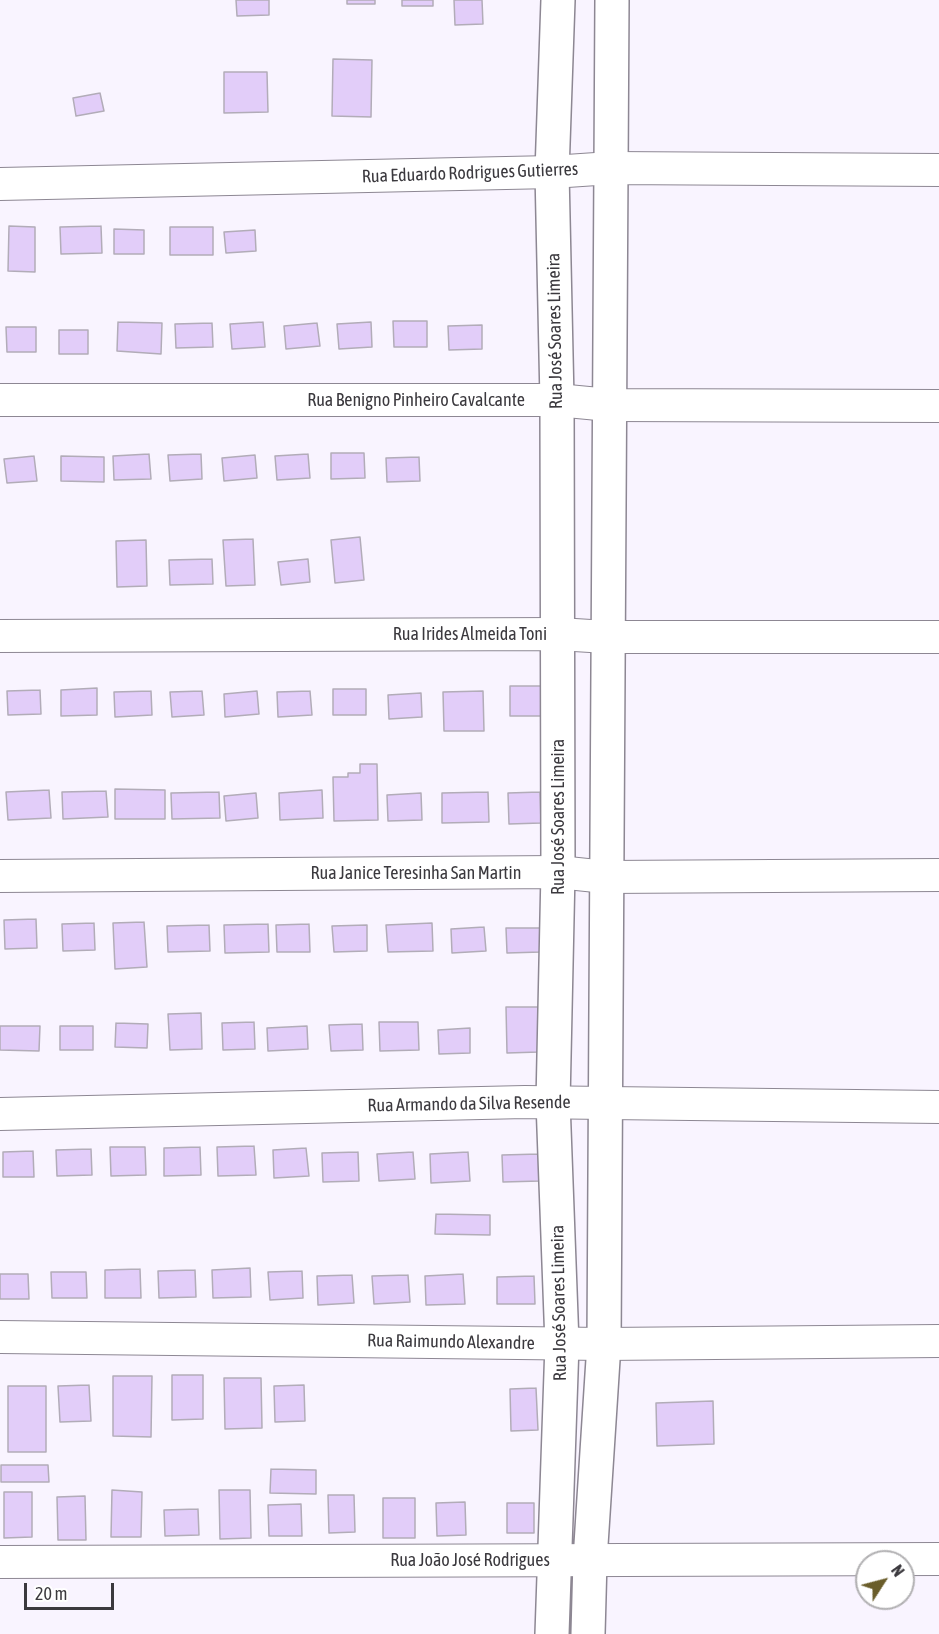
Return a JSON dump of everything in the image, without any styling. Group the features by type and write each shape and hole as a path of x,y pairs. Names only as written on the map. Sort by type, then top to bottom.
{"street":[{"name":"Rua José Soares Limeira","path":"552,1634 562,1344 553,1102 558,872 558,634 552,172 558,0"},
{"path":"588,1634 590,1560 604,1344 612,0"},
{"name":"Rua Eduardo Rodrigues Gutierres","path":"0,184 552,172 611,168 939,170"},
{"name":"Rua Benigno Pinheiro Cavalcante","path":"0,400 556,400 609,405 939,406"},
{"name":"Rua Irides Almeida Toni","path":"0,636 558,634 608,638 939,637"},
{"name":"Rua Janice Teresinha San Martin","path":"0,876 558,872 606,877 939,875"},
{"name":"Rua Armando da Silva Resende","path":"0,1114 553,1102 939,1107"},
{"name":"Rua Raimundo Alexandre","path":"0,1337 562,1344 939,1341"},
{"name":"Rua João José Rodrigues","path":"0,1562 939,1559"}],"building":[{"path":"236,0 269,0 269,15 237,16"},
{"path":"347,0 375,0 375,4 347,4"},
{"path":"402,0 433,0 433,6 402,6"},
{"path":"454,0 482,0 483,24 455,25"},
{"path":"333,59 372,60 371,117 332,116"},
{"path":"224,72 267,72 268,112 224,113"},
{"path":"100,93 104,111 76,116 73,98"},
{"path":"9,226 35,227 35,272 8,271"},
{"path":"101,226 102,253 61,254 60,227"},
{"path":"170,227 213,227 213,255 170,255"},
{"path":"114,229 144,230 144,254 114,254"},
{"path":"255,230 256,251 226,253 224,232"},
{"path":"393,321 427,321 427,347 394,347"},
{"path":"118,322 162,323 161,354 117,351"},
{"path":"263,322 265,347 232,349 230,324"},
{"path":"371,322 372,347 339,349 337,324"},
{"path":"212,323 213,347 176,348 175,324"},
{"path":"317,323 320,346 286,349 284,326"},
{"path":"482,325 482,349 449,350 448,326"},
{"path":"6,327 36,327 36,352 7,352"},
{"path":"59,330 88,330 88,354 59,354"},
{"path":"331,453 364,453 365,478 331,479"},
{"path":"149,454 151,479 114,480 113,456"},
{"path":"201,454 202,479 170,481 168,455"},
{"path":"308,454 310,478 277,480 275,456"},
{"path":"255,455 257,478 224,481 222,458"},
{"path":"34,456 37,481 7,483 4,459"},
{"path":"61,456 104,457 104,482 61,481"},
{"path":"419,457 420,481 387,482 386,458"},
{"path":"360,537 364,580 335,583 331,540"},
{"path":"253,539 255,585 226,586 223,540"},
{"path":"146,540 147,586 117,587 116,541"},
{"path":"212,559 213,584 170,585 169,560"},
{"path":"308,559 310,582 281,585 278,562"},
{"path":"510,686 541,686 541,716 510,716"},
{"path":"97,688 97,715 61,716 61,690"},
{"path":"333,689 366,689 366,715 333,715"},
{"path":"40,690 41,714 8,715 7,691"},
{"path":"151,691 152,715 115,717 114,692"},
{"path":"202,691 204,715 172,717 170,692"},
{"path":"257,691 259,714 225,717 224,694"},
{"path":"310,691 312,715 278,717 277,692"},
{"path":"483,691 484,731 444,731 443,692"},
{"path":"421,693 422,717 389,719 388,695"},
{"path":"360,764 377,764 378,820 334,821 333,777 348,777 348,773 360,773"},
{"path":"115,789 165,790 165,819 115,819"},
{"path":"49,790 51,818 8,820 6,792"},
{"path":"322,790 323,818 280,820 279,793"},
{"path":"106,791 108,817 63,819 62,792"},
{"path":"219,792 220,818 172,819 171,793"},
{"path":"488,792 489,822 442,823 442,793"},
{"path":"540,792 541,823 509,824 508,793"},
{"path":"256,793 258,818 226,821 224,796"},
{"path":"421,793 422,820 388,821 387,795"},
{"path":"36,919 37,948 5,949 4,920"},
{"path":"144,922 147,967 115,969 113,923"},
{"path":"94,923 95,950 63,951 62,924"},
{"path":"432,923 433,951 388,952 386,925"},
{"path":"268,924 269,952 225,953 224,925"},
{"path":"309,924 310,952 277,952 276,925"},
{"path":"209,925 210,951 168,952 167,926"},
{"path":"367,925 367,951 334,952 332,926"},
{"path":"484,927 486,951 452,953 451,929"},
{"path":"506,928 540,928 541,952 507,953"},
{"path":"506,1007 538,1007 539,1052 507,1053"},
{"path":"201,1013 202,1049 170,1050 168,1014"},
{"path":"254,1022 255,1049 223,1050 222,1023"},
{"path":"379,1022 418,1022 419,1050 380,1051"},
{"path":"116,1023 148,1024 147,1048 115,1047"},
{"path":"362,1024 363,1050 331,1051 329,1025"},
{"path":"0,1026 40,1026 39,1051 0,1050"},
{"path":"60,1026 93,1026 93,1050 60,1050"},
{"path":"307,1026 308,1049 268,1051 267,1028"},
{"path":"470,1028 470,1053 439,1054 438,1030"},
{"path":"254,1146 256,1175 218,1176 217,1147"},
{"path":"110,1147 145,1147 146,1175 111,1176"},
{"path":"200,1147 201,1175 164,1176 164,1148"},
{"path":"306,1148 309,1176 274,1178 273,1150"},
{"path":"91,1149 92,1175 57,1176 56,1150"},
{"path":"33,1151 34,1177 3,1177 3,1152"},
{"path":"358,1152 359,1181 323,1182 322,1153"},
{"path":"413,1152 415,1179 379,1181 377,1154"},
{"path":"468,1152 470,1181 431,1183 430,1154"},
{"path":"539,1154 540,1181 503,1182 502,1155"},
{"path":"436,1214 490,1215 490,1235 435,1234"},
{"path":"250,1268 251,1297 213,1298 212,1270"},
{"path":"140,1269 141,1298 105,1298 105,1270"},
{"path":"195,1270 196,1297 159,1298 158,1271"},
{"path":"302,1271 303,1298 270,1300 268,1272"},
{"path":"51,1272 86,1272 87,1298 52,1298"},
{"path":"0,1274 28,1274 29,1299 0,1299"},
{"path":"463,1274 465,1304 426,1305 425,1276"},
{"path":"352,1275 354,1303 318,1305 317,1276"},
{"path":"408,1275 410,1302 374,1304 372,1276"},
{"path":"534,1276 535,1304 497,1304 497,1277"},
{"path":"172,1375 203,1375 203,1419 172,1420"},
{"path":"113,1376 152,1376 151,1437 113,1436"},
{"path":"224,1378 261,1378 262,1428 225,1429"},
{"path":"89,1385 91,1421 60,1422 58,1386"},
{"path":"304,1385 305,1421 275,1422 274,1386"},
{"path":"8,1386 46,1386 46,1452 8,1452"},
{"path":"536,1388 538,1430 511,1431 510,1389"},
{"path":"713,1401 714,1444 657,1446 656,1403"},
{"path":"1,1465 48,1465 49,1482 1,1482"},
{"path":"271,1469 316,1470 316,1494 270,1493"},
{"path":"112,1490 142,1492 141,1537 111,1537"},
{"path":"219,1490 250,1490 251,1538 220,1539"},
{"path":"4,1492 32,1492 32,1537 4,1538"},
{"path":"328,1495 354,1495 355,1532 329,1533"},
{"path":"85,1496 86,1540 58,1540 57,1497"},
{"path":"383,1498 415,1498 415,1538 383,1538"},
{"path":"465,1502 466,1535 437,1536 436,1503"},
{"path":"507,1503 534,1503 534,1533 507,1533"},
{"path":"301,1504 302,1536 269,1536 268,1505"},
{"path":"198,1509 199,1535 165,1536 164,1510"}]}
